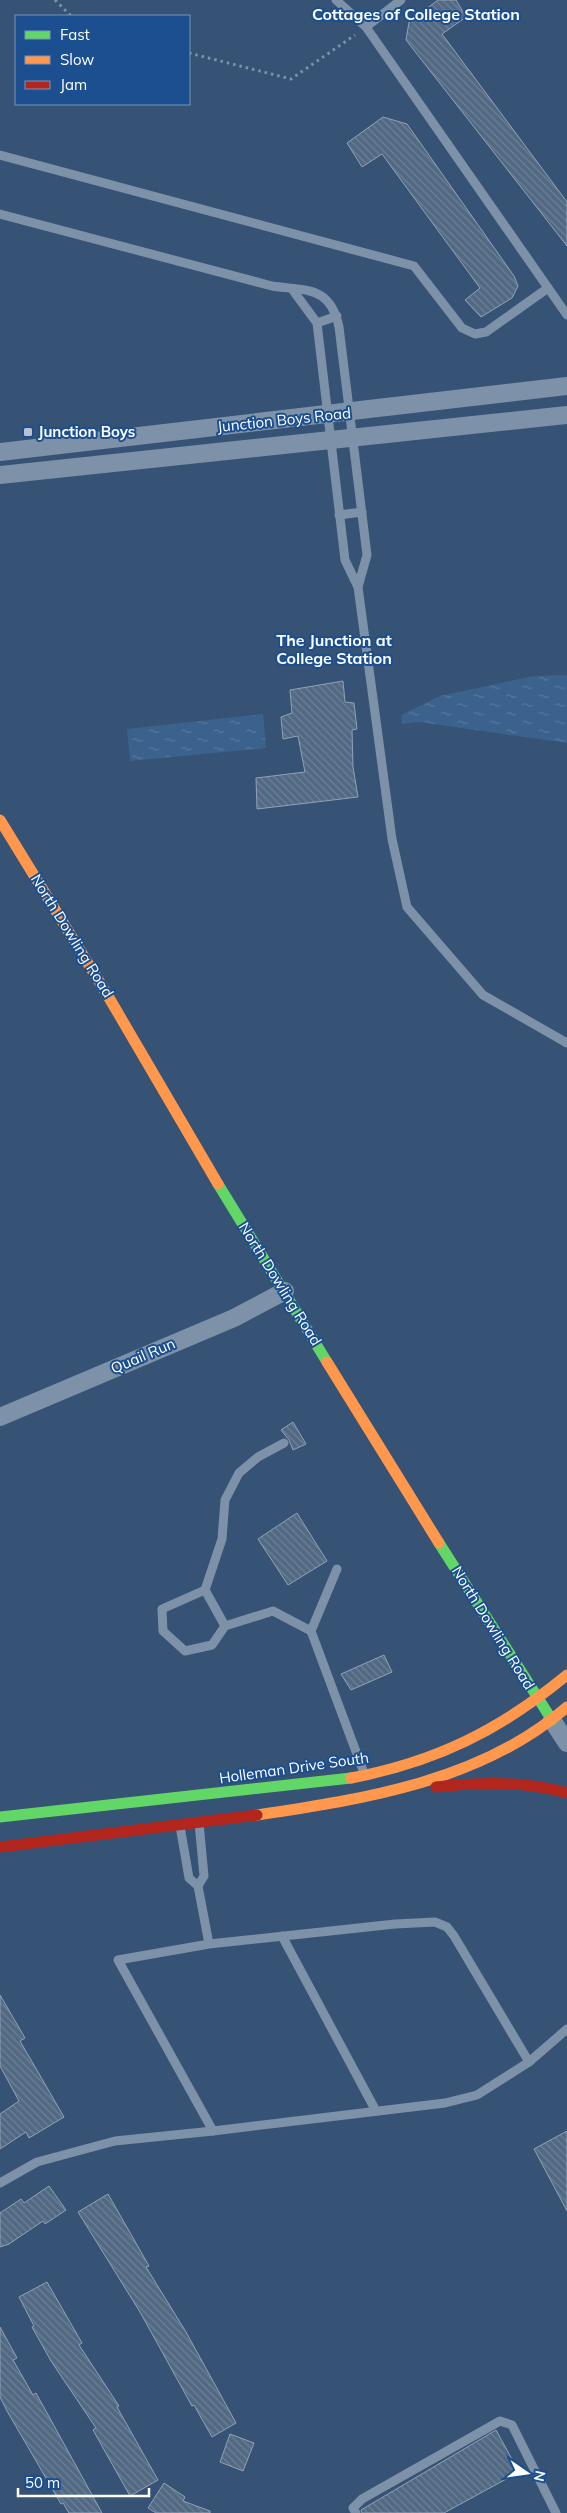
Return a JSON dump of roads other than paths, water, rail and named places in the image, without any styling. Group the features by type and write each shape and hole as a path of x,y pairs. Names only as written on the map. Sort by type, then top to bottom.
{"street":[{"name":"Junction Boys Road","path":"0,452 567,386"},
{"name":"Junction Boys Road","path":"0,475 353,436 567,415"},
{"name":"North Dowling Road","path":"0,820 108,996 258,1251 418,1509 567,1743"},
{"name":"Quail Run","path":"0,1417 234,1318 284,1291"},
{"name":"Holleman Drive South","path":"0,1817 287,1787 364,1774 417,1762 461,1745 498,1726 538,1700 567,1675"},
{"path":"0,1848 199,1824 354,1801 396,1791 493,1755 552,1720 567,1707"},
{"path":"396,1791 503,1780 538,1784 567,1793"}],"lane":[{"path":"336,0 366,27 567,315"},
{"path":"366,27 401,0"},
{"path":"0,156 414,266 462,328 475,334 486,332 548,288"},
{"path":"0,214 254,282 292,289 313,290 331,303 337,316 367,554 358,588"},
{"path":"292,289 316,323 329,414 330,439 345,560 358,588 392,839 407,907 483,995 567,1043"},
{"path":"316,323 337,316"},
{"path":"340,515 362,512"},
{"path":"225,1626 205,1590 222,1539 225,1500 239,1473 258,1457 284,1443"},
{"path":"311,1631 337,1569"},
{"path":"205,1590 162,1609 163,1631 185,1651 212,1646 225,1626 273,1611 311,1631 364,1774"},
{"path":"198,1886 204,1876 199,1824"},
{"path":"180,1826 189,1878 198,1886 209,1944"},
{"path":"213,2131 118,1960 209,1944 395,1924 435,1922 447,1927 454,1936 529,2062"},
{"path":"282,1936 376,2112"},
{"path":"0,2183 37,2162 116,2141 376,2112 444,2103 477,2095 529,2062 567,2029"},
{"path":"356,2513 353,2508 362,2499 500,2421 512,2425 556,2513"}],"water":[{"path":"567,675 567,743 419,722 402,724 401,715 440,696 534,676"},
{"path":"263,714 266,748 130,761 127,729"}],"place":[{"name":"Junction Boys","path":"28,432"}],"district":[{"name":"Cottages of College Station","path":"416,14"},
{"name":"The Junction at College Station","path":"334,649"}]}
